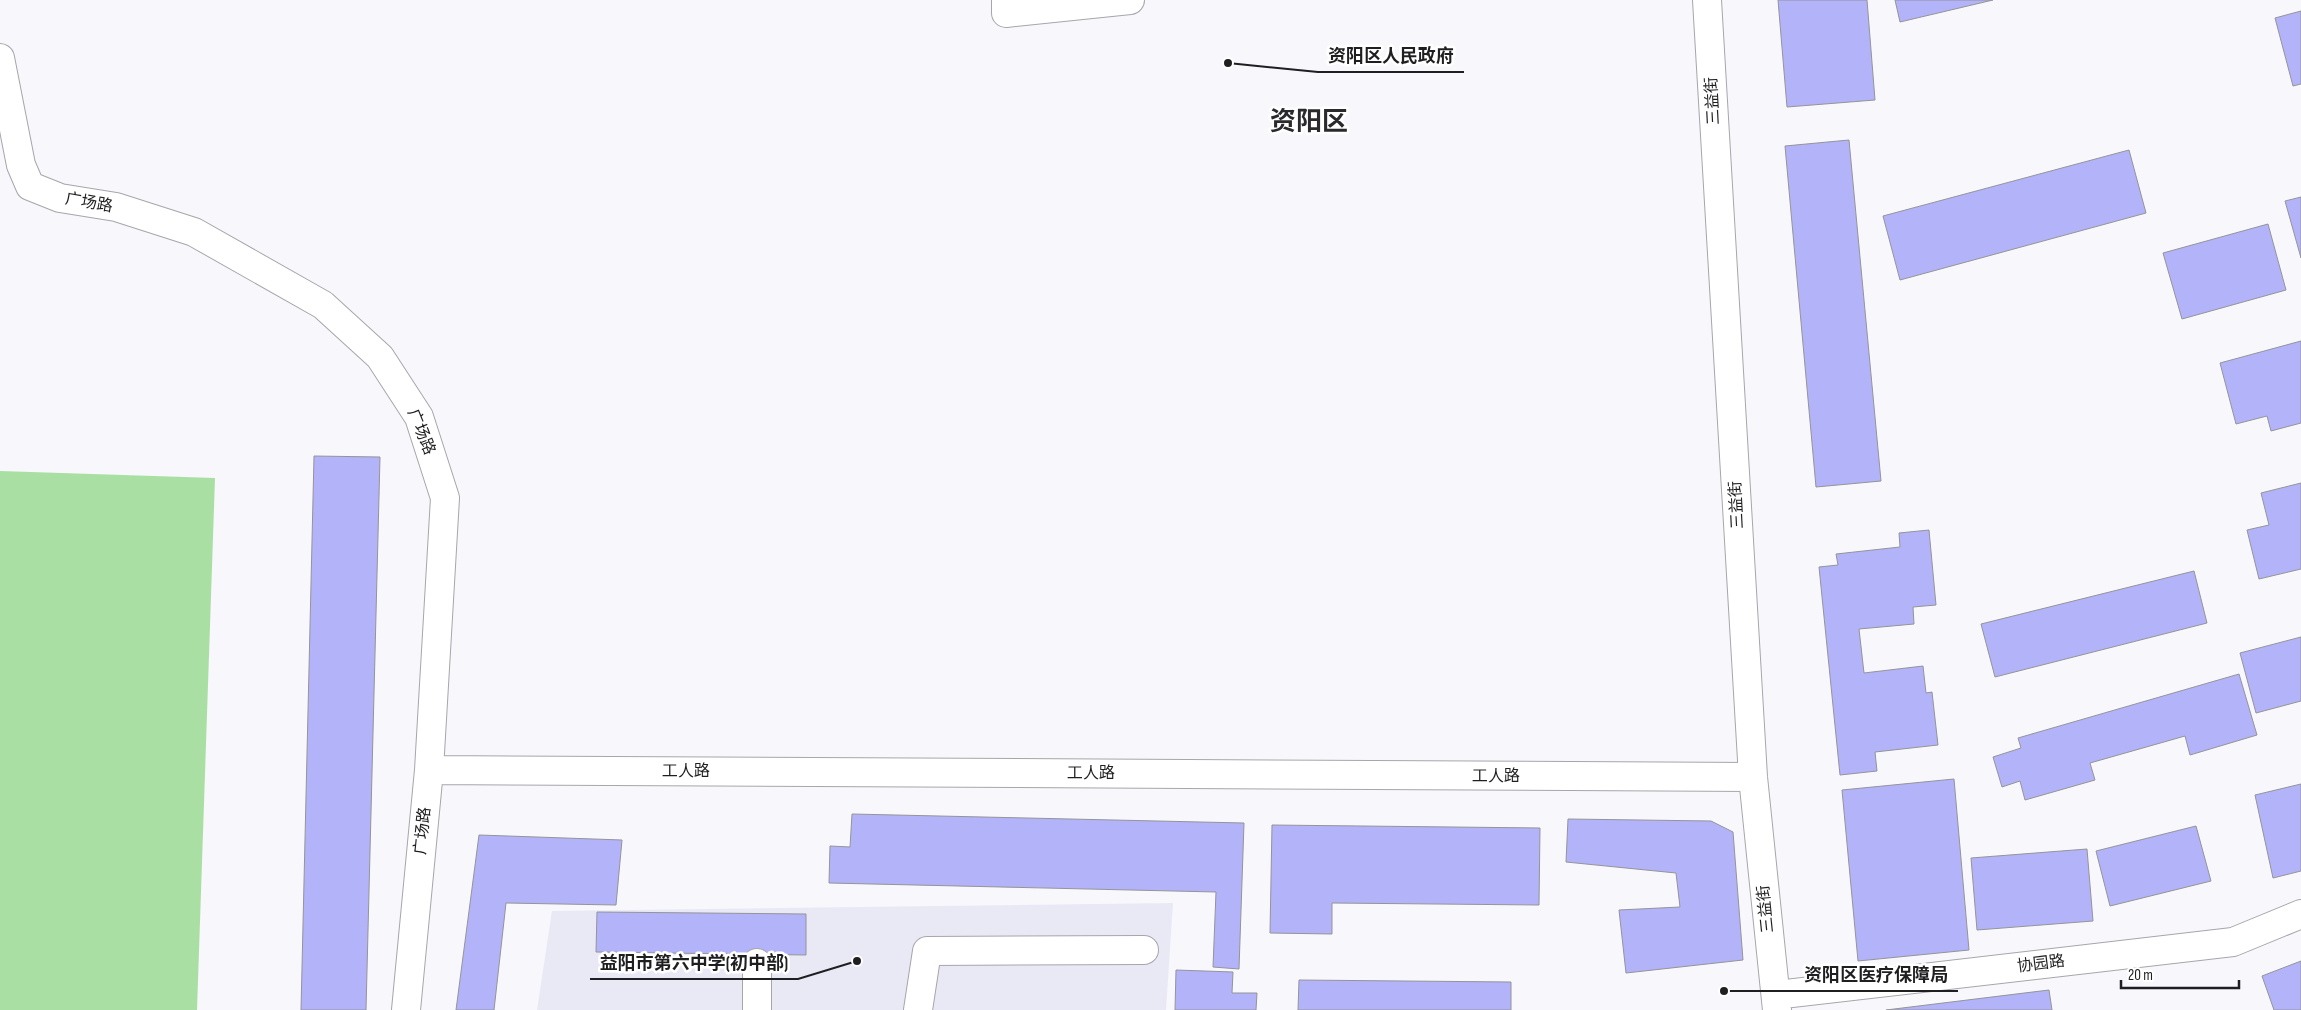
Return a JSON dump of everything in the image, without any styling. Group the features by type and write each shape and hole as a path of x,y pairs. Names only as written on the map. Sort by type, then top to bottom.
{"street":[{"path":"1006,0 1006,13 1130,0"},
{"name":"三益街","path":"1707,0 1753,777 1776,1003"},
{"name":"广场路","path":"0,58 21,165 30,186 60,198 116,207 194,232 322,305 380,357 419,417 446,498 429,770 406,1010"},
{"name":"工人路","path":"429,770 1753,777"},
{"name":"协园路","path":"1776,1003 2234,942 2301,914"},
{"path":"918,1010 927,950 1144,950"},
{"path":"757,963 757,1010"}],"shaded area":[{"path":"1173,903 1166,1010 537,1010 552,911"}],"green space":[{"path":"0,471 215,478 197,1010 0,1010"}],"building":[{"path":"1778,0 1867,0 1875,100 1787,107"},
{"path":"1895,0 1993,0 1900,22"},
{"path":"2301,11 2301,84 2293,86 2275,18"},
{"path":"1849,140 1881,481 1816,487 1785,146"},
{"path":"2129,150 2146,213 1900,280 1883,216"},
{"path":"2301,197 2301,258 2285,201"},
{"path":"2268,224 2286,290 2182,319 2163,253"},
{"path":"2301,341 2301,423 2271,431 2267,416 2236,424 2220,363"},
{"path":"314,456 380,457 366,1010 301,1010"},
{"path":"2301,483 2301,569 2259,579 2247,530 2269,525 2261,493"},
{"path":"1929,530 1936,605 1913,607 1914,624 1859,629 1864,673 1923,666 1926,693 1932,692 1938,745 1875,752 1877,771 1840,775 1819,567 1838,565 1836,554 1900,547 1899,533"},
{"path":"2194,571 2207,623 1995,677 1981,624"},
{"path":"2301,637 2301,701 2256,713 2240,653"},
{"path":"2239,674 2257,735 2190,755 2185,736 2090,763 2095,780 2025,800 2020,781 2002,787 1993,757 2021,748 2018,738"},
{"path":"1954,779 1969,950 1858,961 1842,790"},
{"path":"2301,784 2301,871 2273,878 2255,795"},
{"path":"852,814 1244,823 1239,969 1213,967 1216,892 829,883 830,846 850,847"},
{"path":"1568,819 1711,821 1733,832 1743,960 1626,973 1619,910 1680,907 1676,873 1566,862"},
{"path":"1272,825 1540,828 1539,905 1332,903 1332,934 1270,933"},
{"path":"2196,826 2211,881 2110,906 2096,851"},
{"path":"479,835 622,840 616,905 506,903 494,1010 456,1010"},
{"path":"2087,849 2093,921 1977,930 1971,858"},
{"path":"597,912 806,914 806,955 596,952"},
{"path":"2301,961 2301,1010 2274,1010 2262,976"},
{"path":"1176,970 1233,972 1232,993 1257,993 1256,1010 1175,1010"},
{"path":"1299,980 1511,982 1511,1010 1298,1010"},
{"path":"2049,990 2052,1010 1886,1010"}],"place":[{"name":"资阳区人民政府","path":"1228,63"},
{"name":"益阳市第六中学(初中部)","path":"857,961"},
{"name":"资阳区医疗保障局","path":"1724,991"}],"district":[{"name":"资阳区","path":"1309,122"}]}
